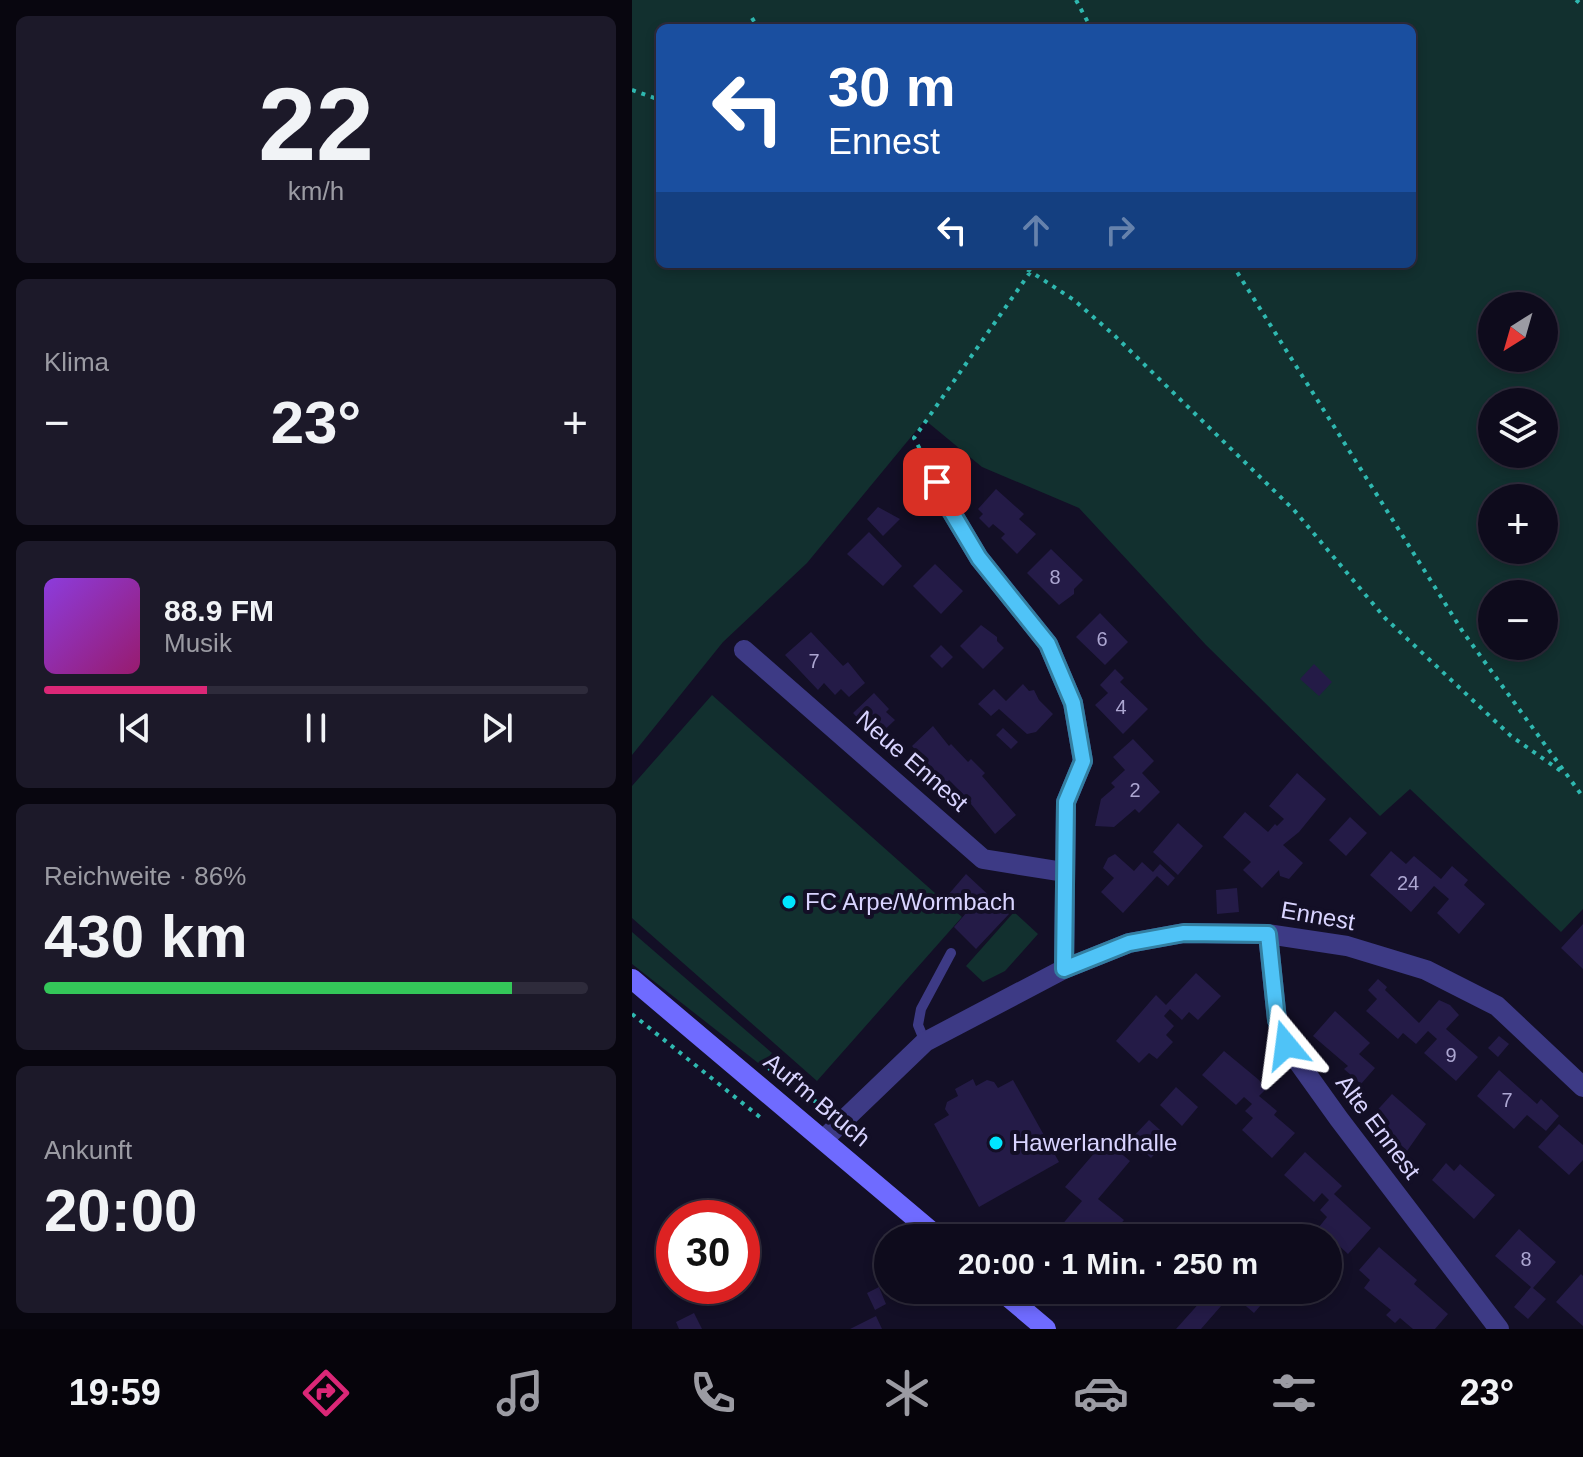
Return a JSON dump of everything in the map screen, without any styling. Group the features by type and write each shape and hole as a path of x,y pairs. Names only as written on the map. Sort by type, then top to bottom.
{"street":[{"path":"937,482 979,558 1048,644 1073,703 1083,761 1066,802 1064,969"},
{"name":"Neue Ennest","path":"744,650 983,859 1064,872"},
{"name":"Ennest","path":"824,1139 925,1042 1064,969 1129,943 1184,933 1268,934 1347,946 1426,970 1497,1006 1583,1087"},
{"name":"Alte Ennest","path":"1268,934 1277,1020 1286,1045 1499,1329"},
{"name":"Auf'm Bruch","path":"632,979 923,1224"},
{"path":"1017,1304 1046,1329"}],"lane":[{"path":"925,1042 918,1025 921,1009 951,953"}],"path":[{"path":"1076,0 1089,24"},
{"path":"1576,0 1583,6"},
{"path":"752,18 756,24"},
{"path":"632,90 656,99"},
{"path":"1026,268 1074,300 1115,336 1294,510 1385,618 1511,736 1565,774"},
{"path":"1235,268 1463,632 1583,797"},
{"path":"937,482 914,438 1031,271"}],"green space":[{"path":"632,0 1583,0 1583,909 1561,932 1410,789 1380,816 1206,645 1079,508 982,467 925,420 807,563 723,642 632,755"},
{"name":"FC Arpe/Wormbach","path":"712,695 962,917 817,1081 632,918 632,786"},
{"path":"1014,912 1038,934 1005,971 983,982 966,966"},
{"path":"632,932 772,1053 762,1066 632,964"}],"building":[{"path":"996,489 1024,514 1019,519 1036,534 1017,554 1001,538 1005,534 993,524 989,528 979,518 983,514 978,509"},
{"path":"878,507 900,519 883,536 867,519"},
{"path":"869,532 902,566 883,586 847,554"},
{"path":"1051,549 1083,580 1074,589 1074,594 1059,605 1027,573"},
{"path":"935,564 963,591 941,614 913,586"},
{"path":"1100,613 1128,642 1105,665 1076,637"},
{"path":"981,625 997,637 1004,648 983,669 960,646"},
{"path":"811,632 843,666 848,662 865,683 849,697 841,689 835,695 824,683 818,690 785,655"},
{"path":"941,645 953,657 942,668 930,656"},
{"path":"1314,664 1332,682 1319,696 1300,679"},
{"path":"1115,669 1124,678 1120,682 1148,709 1123,734 1095,705 1108,693 1100,685"},
{"path":"1023,684 1029,691 1034,690 1053,714 1036,732 1027,734 999,709 991,716 978,704 994,689 1006,701"},
{"path":"874,693 895,720 876,738 853,713"},
{"path":"933,726 949,746 951,744 968,762 971,759 985,773 982,776 1016,815 995,834 963,794 949,780 945,784 912,746"},
{"path":"1003,728 1018,742 1011,749 996,735"},
{"path":"1133,739 1154,761 1142,773 1160,792 1139,813 1135,809 1114,827 1095,826 1101,799 1115,787 1111,783 1125,770 1113,757"},
{"path":"1297,773 1326,799 1299,832 1283,845 1303,863 1289,879 1280,876 1279,870 1262,888 1243,870 1251,862 1223,837 1245,812 1268,832 1275,824 1277,826 1284,819 1269,806"},
{"path":"1350,817 1367,833 1346,856 1329,840"},
{"path":"1178,823 1203,846 1178,875 1153,852"},
{"path":"1391,851 1406,864 1414,856 1441,879 1452,866 1468,880 1464,885 1485,904 1459,934 1437,913 1449,899 1434,886 1411,912 1370,875"},
{"path":"1115,854 1134,871 1142,862 1153,872 1160,864 1175,878 1168,886 1157,876 1123,913 1101,892 1114,878 1103,868 1108,858"},
{"path":"966,874 1009,914 976,949 954,927 967,912 948,895"},
{"path":"1237,888 1239,912 1217,914 1216,890"},
{"path":"1583,924 1583,969 1561,948"},
{"path":"1196,973 1221,996 1198,1020 1189,1012 1182,1020 1170,1009 1164,1016 1174,1026 1166,1035 1173,1042 1157,1059 1149,1053 1139,1063 1116,1041 1156,995 1166,1005"},
{"path":"1378,979 1419,1023 1439,1000 1450,1005 1459,1015 1446,1029 1478,1057 1456,1081 1424,1053 1437,1039 1428,1031 1416,1044 1403,1033 1398,1039 1366,1011 1377,999 1368,990"},
{"path":"1335,1011 1370,1043 1359,1054 1375,1068 1361,1084 1344,1069 1348,1066 1313,1036"},
{"path":"1499,1036 1509,1044 1498,1057 1488,1048"},
{"path":"1224,1051 1259,1080 1266,1089 1259,1096 1277,1111 1274,1115 1295,1133 1272,1158 1242,1130 1253,1118 1245,1111 1252,1104 1244,1097 1236,1105 1202,1075"},
{"path":"1499,1070 1537,1104 1541,1099 1559,1116 1546,1131 1527,1115 1514,1129 1477,1096"},
{"name":"Hawerlandhalle","path":"973,1079 976,1086 987,1080 994,1082 998,1088 1013,1080 1059,1162 979,1207 934,1124 949,1115 945,1109 947,1102 958,1096 955,1089"},
{"path":"1176,1087 1198,1107 1182,1126 1160,1105"},
{"path":"1392,1094 1426,1124 1407,1151 1372,1116"},
{"path":"1149,1120 1169,1138 1151,1158 1131,1139"},
{"path":"1559,1124 1583,1145 1583,1160 1569,1175 1538,1147"},
{"path":"1111,1145 1130,1161 1098,1199 1124,1220 1121,1224 1063,1224 1082,1201 1065,1187 1097,1150 1103,1155"},
{"path":"1305,1152 1342,1186 1334,1194 1371,1228 1348,1254 1342,1248 1342,1224 1321,1224 1327,1217 1320,1210 1329,1200 1322,1193 1314,1202 1284,1175"},
{"path":"1446,1163 1454,1171 1460,1164 1495,1195 1474,1219 1432,1180"},
{"path":"1519,1229 1556,1262 1533,1288 1546,1299 1528,1319 1514,1307 1531,1287 1495,1256"},
{"path":"1379,1247 1417,1280 1414,1284 1448,1314 1435,1329 1413,1329 1400,1318 1395,1323 1386,1315 1391,1310 1364,1288 1370,1280 1359,1270"},
{"path":"1581,1274 1583,1276 1583,1326 1556,1302"},
{"path":"874,1290 874,1304 886,1304 875,1310 867,1293"},
{"path":"1198,1304 1223,1304 1201,1329 1176,1329"},
{"path":"1244,1304 1262,1304 1254,1313"},
{"path":"694,1313 702,1329 679,1329 676,1322"},
{"path":"876,1316 882,1329 850,1329"}],"place":[{"name":"FC Arpe/Wormbach","path":"789,902"},
{"name":"Hawerlandhalle","path":"996,1143"}],"route":[{"path":"937,482 979,558 1048,644 1073,703 1083,761 1066,802 1064,969 1129,943 1184,933 1268,934 1277,1020 1286,1045"}]}
